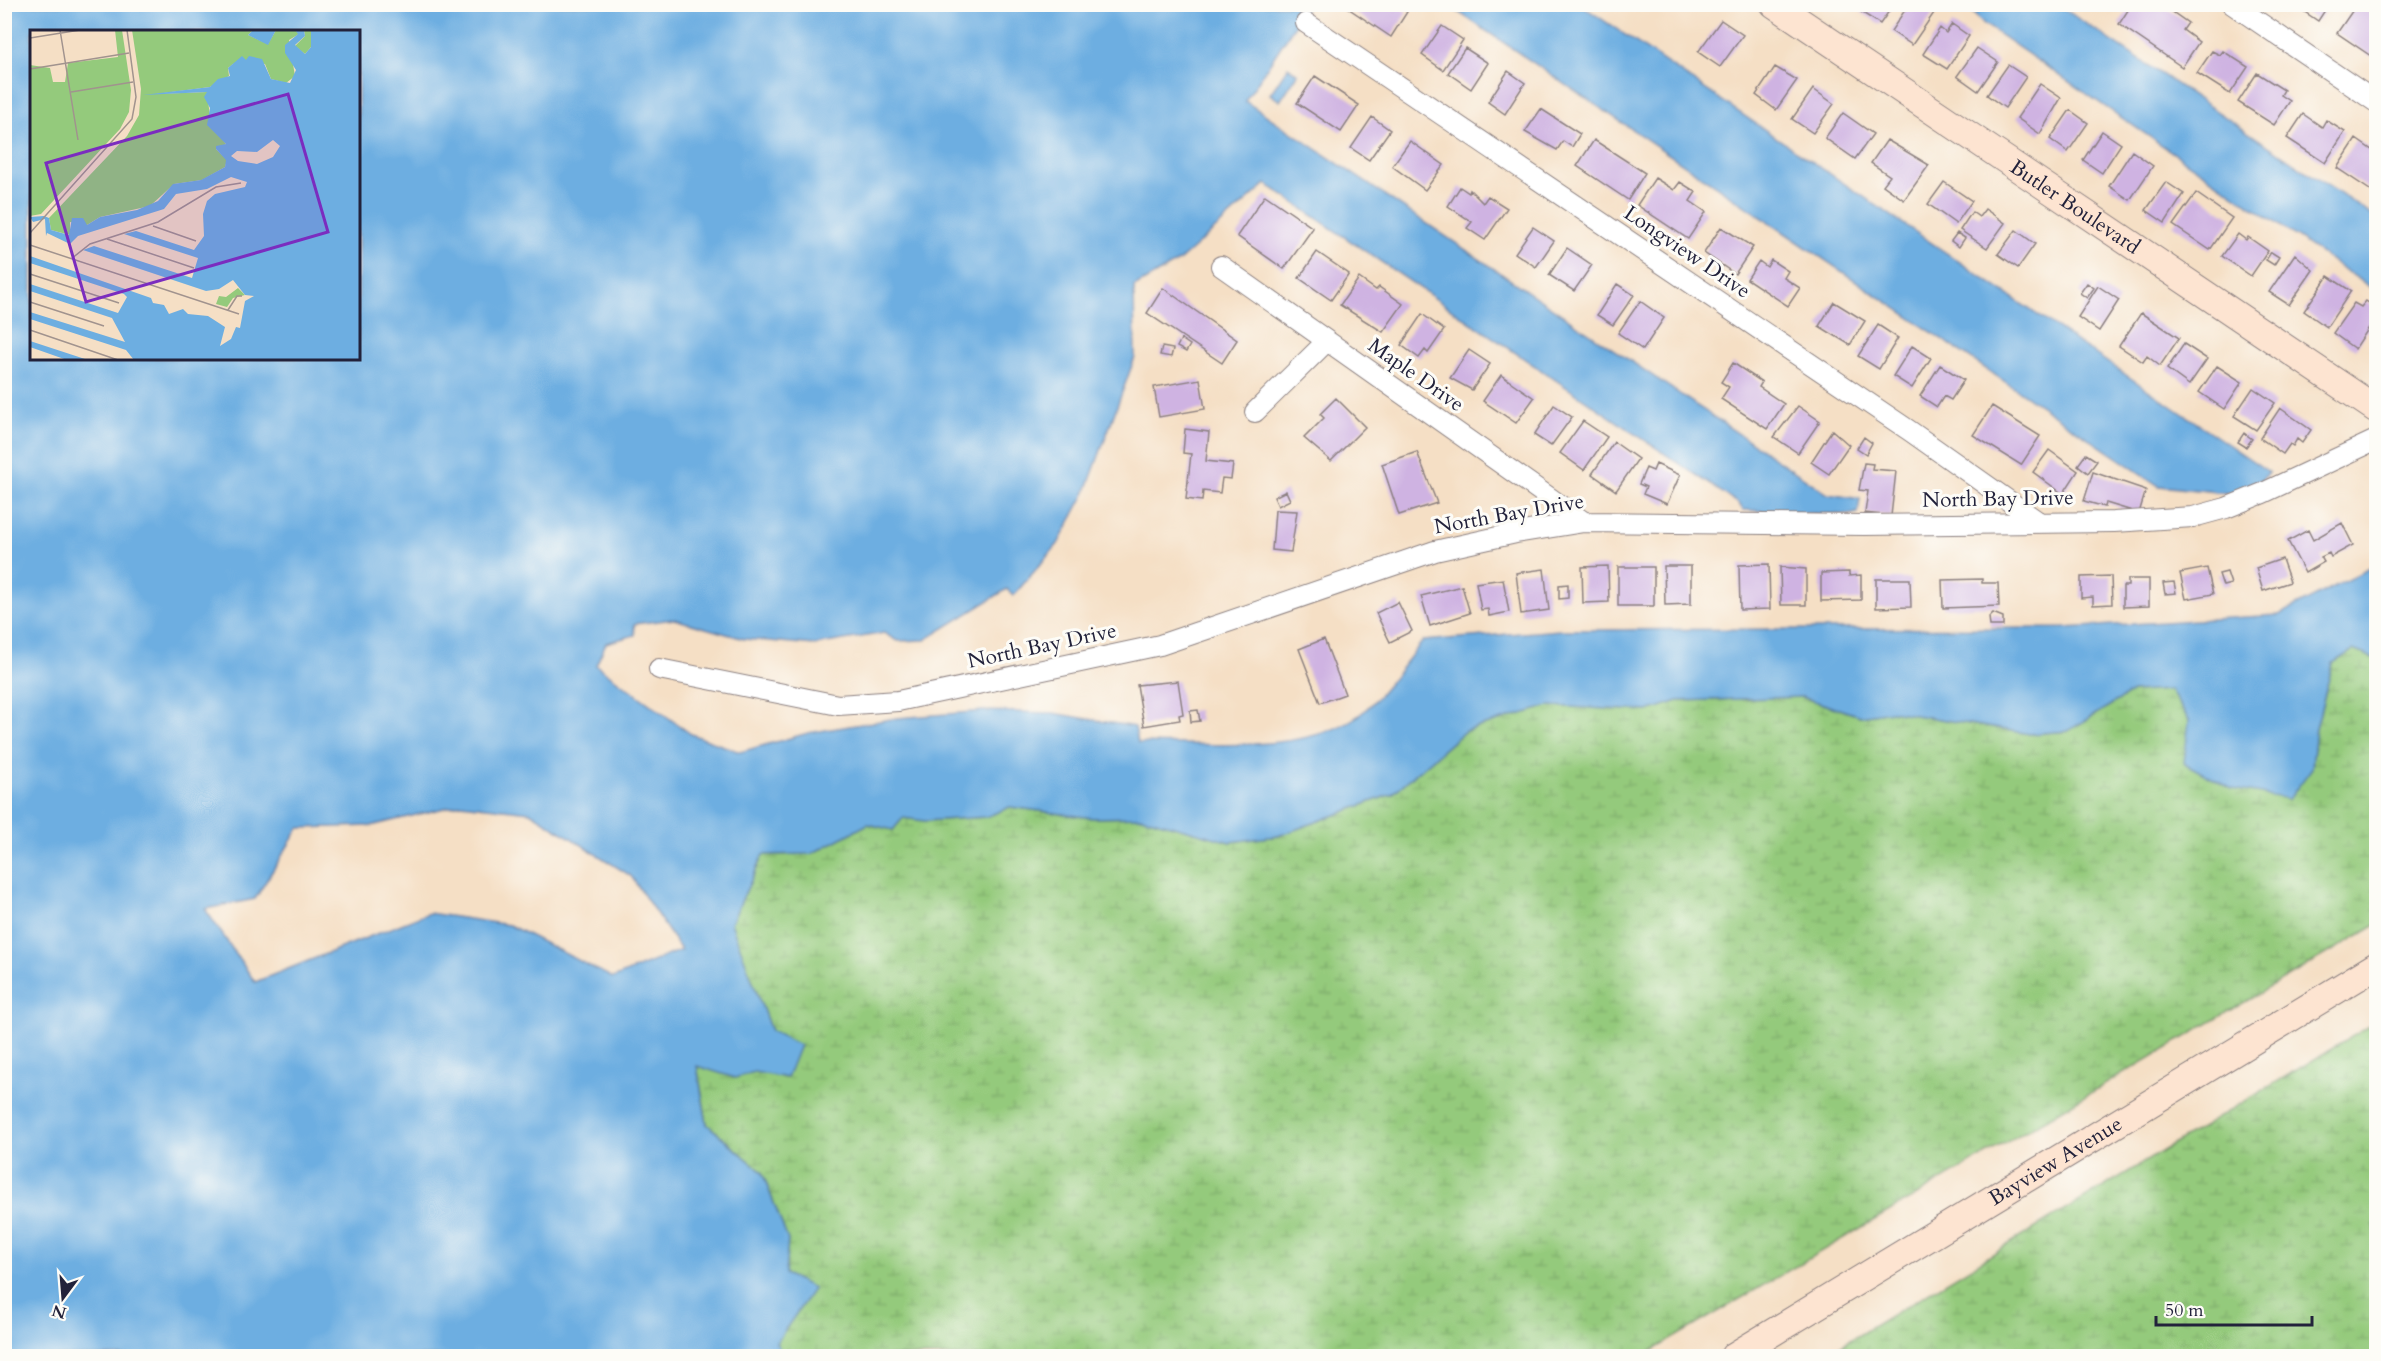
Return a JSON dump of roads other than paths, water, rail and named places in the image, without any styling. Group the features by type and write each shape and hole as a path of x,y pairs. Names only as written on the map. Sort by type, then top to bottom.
{"main road":[{"name":"Butler Boulevard","path":"1774,4 2376,409"},
{"name":"Bayview Avenue","path":"1734,1356 2376,966"}],"street":[{"path":"2232,4 2376,102"},
{"name":"Longview Drive","path":"1306,23 1910,431 2040,523"},
{"name":"Maple Drive","path":"1221,266 1584,522"},
{"path":"1255,412 1327,341"},
{"name":"North Bay Drive","path":"659,669 838,705 898,701 1161,645 1435,551 1516,533 1584,522 1864,525 2114,522 2193,517 2226,508 2263,493 2376,440"}],"water":[{"path":"5,5 1308,5 1245,101 1828,494 1860,499 1858,513 1846,515 1743,510 1739,504 1266,184 1179,261 1134,287 1135,357 1085,494 1058,544 1013,596 1007,589 925,640 897,641 884,633 815,645 744,639 674,619 634,624 635,635 606,643 596,665 691,734 740,752 808,733 897,718 984,711 1053,713 1135,727 1138,743 1224,745 1285,741 1341,726 1363,712 1386,688 1423,641 1560,630 2065,628 2279,615 2370,568 2376,572 2376,659 2353,650 2333,663 2316,728 2312,768 2289,799 2232,789 2184,763 2189,720 2170,690 2132,692 2068,731 2030,734 1891,711 1860,716 1802,697 1678,701 1648,711 1549,706 1465,731 1392,794 1278,836 1230,842 1142,817 1093,818 1010,807 986,817 925,821 903,818 893,830 868,824 811,854 763,855 731,923 771,1031 800,1045 787,1078 754,1072 735,1078 697,1066 707,1124 762,1172 788,1240 785,1274 814,1288 776,1343 784,1356 5,1356","holes":["461,804 530,812 631,876 681,950 613,978 509,925 429,913 255,982 205,909 255,899 299,828 371,826"]},
{"path":"1448,5 1581,5 2269,472 2247,495 2159,486"},
{"path":"1964,5 2058,5 2376,218 2376,291 1984,24"},
{"path":"1288,67 1298,74 1280,101 1270,94"}]}
